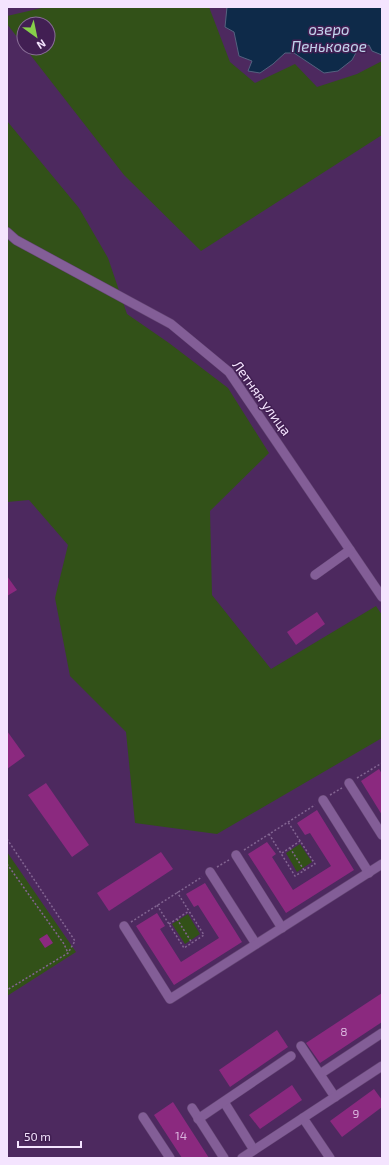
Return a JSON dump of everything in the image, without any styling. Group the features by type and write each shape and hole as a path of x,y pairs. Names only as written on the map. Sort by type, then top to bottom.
{"street":[{"name":"Летняя улица","path":"7,232 16,240 171,324 230,372 382,597"},
{"path":"315,575 350,550"},
{"path":"349,783 382,835"},
{"path":"323,800 369,873"},
{"path":"236,855 282,928"},
{"path":"124,926 170,998 382,864"},
{"path":"210,872 256,944"},
{"path":"320,1074 382,1033"},
{"path":"301,1046 335,1097"},
{"path":"198,1119 291,1056"},
{"path":"242,1158 382,1066"},
{"path":"224,1102 254,1150"},
{"path":"192,1108 224,1158"},
{"path":"143,1117 170,1158"},
{"path":"303,1118 330,1158"}],"path":[{"path":"124,926 382,763"},
{"path":"269,834 295,876 315,864 288,822"},
{"path":"7,838 75,941 68,953 7,990"},
{"path":"281,854 300,841"},
{"path":"290,848 304,870"},
{"path":"7,864 64,944 68,953"},
{"path":"157,905 184,948 192,943 204,935 177,892"},
{"path":"169,924 189,911"},
{"path":"177,919 192,943"}],"green space":[{"path":"46,7 209,7 230,62 255,83 295,64 317,87 357,74 382,61 382,135 201,251 124,175 31,56 56,56 56,16 16,16 16,36 7,24 7,16"},
{"path":"7,121 79,208 108,258 127,314 169,343 228,388 269,453 210,511 212,595 271,669 376,606 382,615 382,738 217,834 135,823 126,732 70,676 55,598 68,545 29,500 7,502"},
{"path":"300,844 312,862 297,872 286,853"},
{"path":"7,852 76,952 7,996"},
{"path":"188,914 200,934 185,944 172,924"}],"water":[{"name":"озеро Пеньковое","path":"227,7 382,7 382,55 372,51 369,45 358,49 352,60 338,71 324,73 294,53 285,53 260,73 248,71 252,61 239,56 234,32 225,27"}],"building":[{"path":"7,576 17,590 7,596"},
{"path":"317,612 325,624 296,645 287,632"},
{"path":"7,731 25,756 7,769"},
{"path":"379,769 382,774 382,815 361,781"},
{"path":"46,783 89,845 72,857 28,795"},
{"path":"317,810 354,870 286,913 248,854 267,842 276,854 272,857 293,890 331,866 310,833 305,835 297,823"},
{"path":"161,852 173,869 109,911 97,893"},
{"path":"205,883 242,942 174,985 136,926 157,913 165,926 160,929 181,962 219,938 198,905 194,907 186,894"},
{"path":"47,934 53,943 45,948 39,939"},
{"path":"382,993 382,1022 320,1063 306,1043"},
{"path":"277,1030 288,1047 230,1087 219,1070"},
{"path":"292,1085 302,1100 260,1129 249,1115"},
{"path":"374,1089 382,1100 382,1107 342,1137 330,1121"},
{"path":"173,1102 209,1158 182,1158 154,1115"}]}
